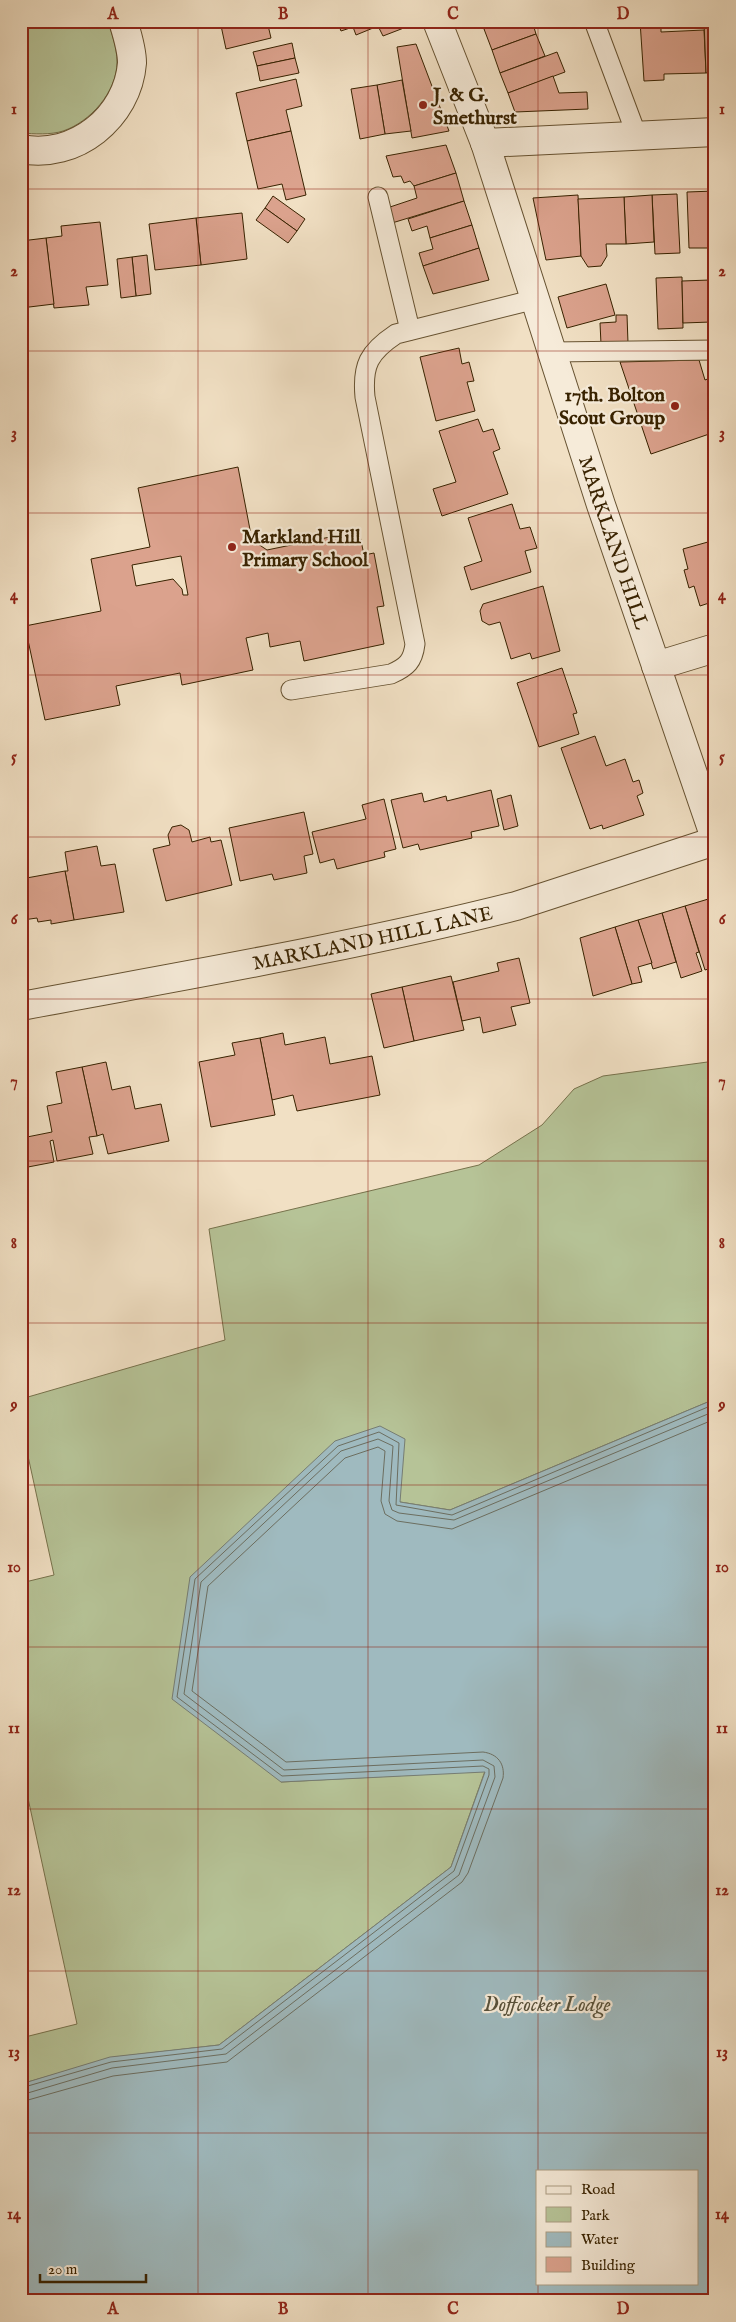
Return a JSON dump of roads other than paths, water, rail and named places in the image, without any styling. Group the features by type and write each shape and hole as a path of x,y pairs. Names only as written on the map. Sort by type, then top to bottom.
{"street":[{"path":"21,150 52,150 73,144 92,134 107,120 128,83 132,62 123,21"},
{"name":"MARKLAND HILL","path":"437,21 485,143 601,505 715,840"},
{"path":"485,143 715,132"},
{"path":"656,666 715,648"},
{"name":"MARKLAND HILL LANE","path":"21,1006 306,952 516,906 715,840"}],"lane":[{"path":"594,21 637,136"},
{"path":"378,196 410,330"},
{"path":"291,690 391,674 404,668 413,659 415,644 365,398 363,377 368,360 380,345 396,334 536,299"},
{"path":"552,352 715,350"}],"water":[{"name":"Doffcocker Lodge","path":"715,1399 715,2301 21,2301 21,2084 110,2057 219,2045 451,1867 485,1772 281,1782 172,1699 190,1577 335,1441 380,1426 405,1439 400,1502 450,1510"}],"place":[{"name":"J. & G. Smethurst","path":"423,105"},
{"name":"17th. Bolton Scout Group","path":"675,406"},
{"name":"Markland Hill Primary School","path":"232,547"}]}
